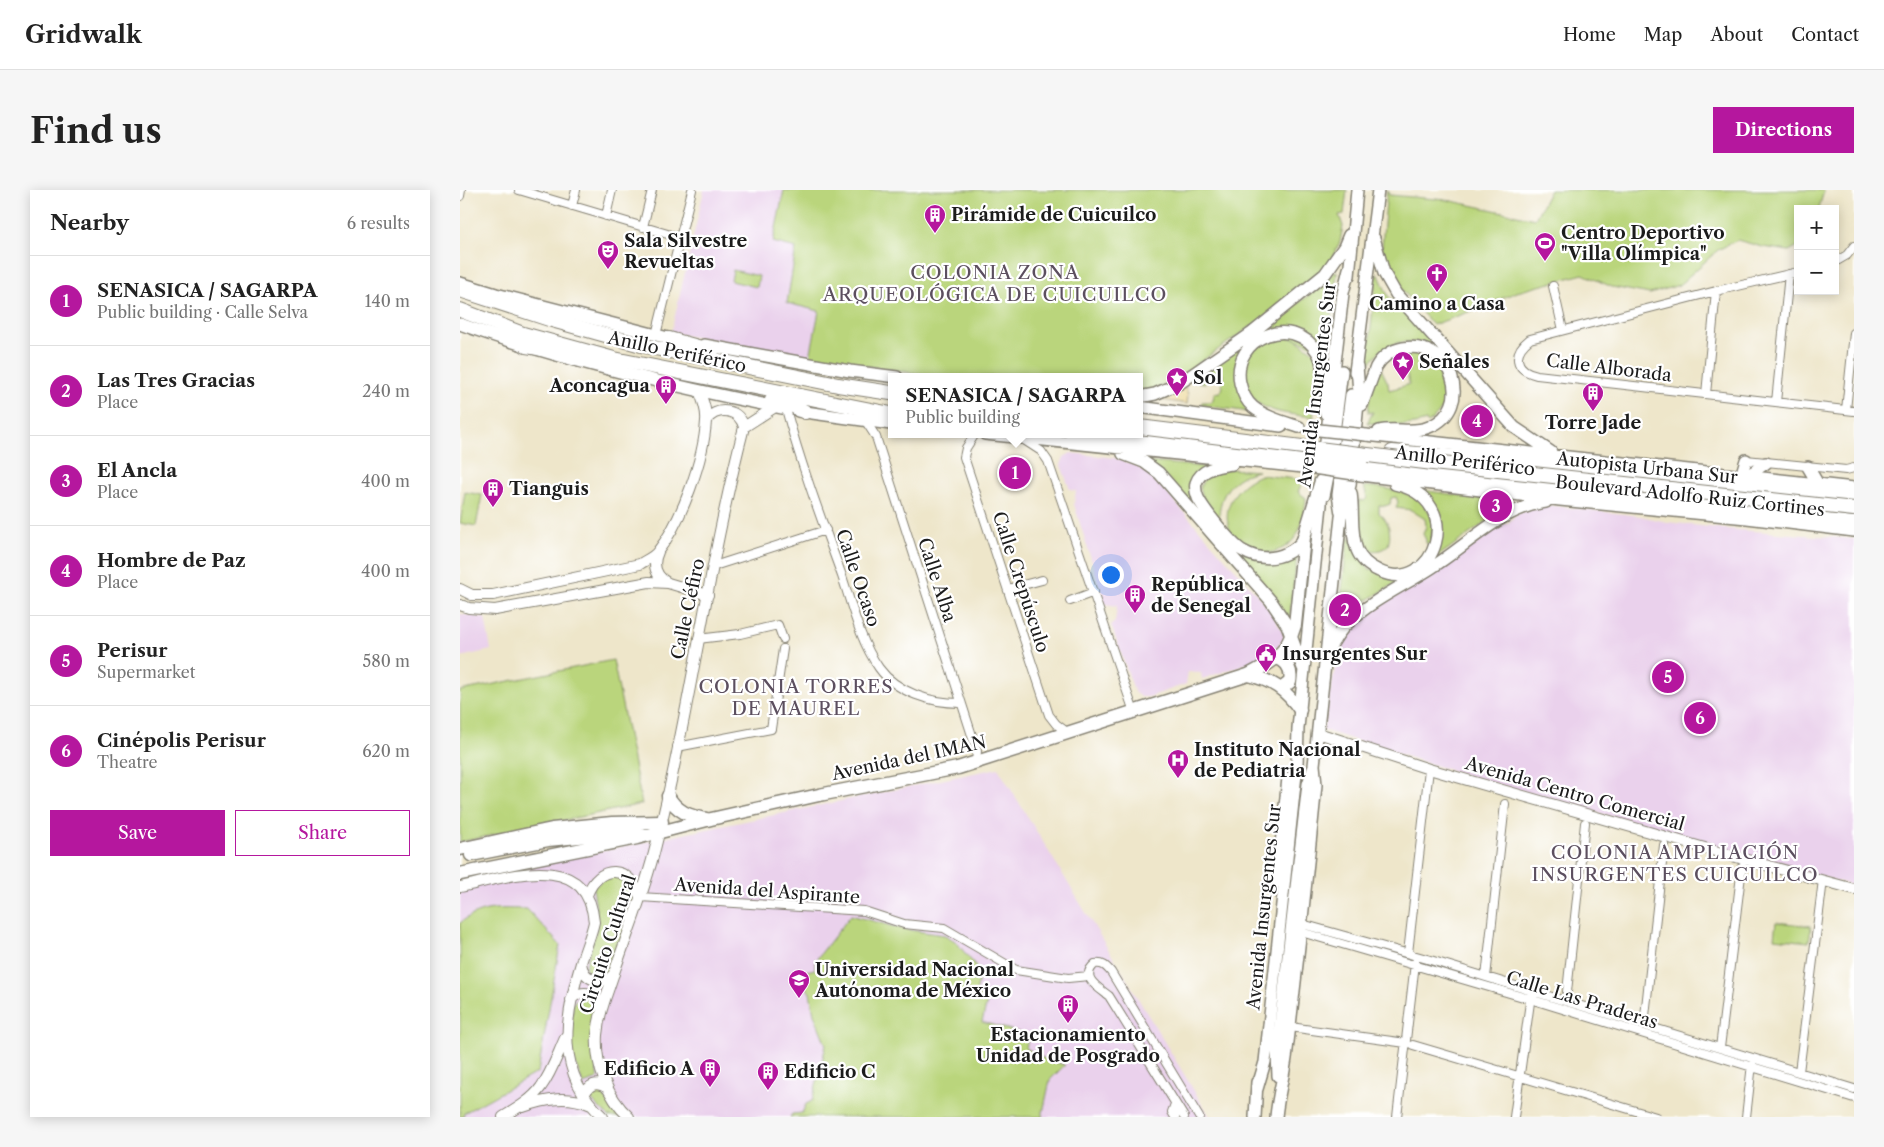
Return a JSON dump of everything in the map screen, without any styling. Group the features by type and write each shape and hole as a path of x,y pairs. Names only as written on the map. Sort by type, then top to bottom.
{"highway":[{"name":"Anillo Periférico","path":"460,290 552,320 645,346 888,392"},
{"path":"460,297 600,340 700,364 828,389 888,398"},
{"path":"460,304 538,330 639,358 764,386 888,406"},
{"name":"Anillo Periférico","path":"460,310 524,334 614,359 888,413"},
{"path":"663,337 806,378"},
{"path":"526,346 614,359"},
{"path":"658,368 672,374 742,394 788,403 805,412"},
{"name":"Anillo Periférico","path":"1143,422 1364,450 1485,459 1854,500"},
{"name":"Autopista Urbana Sur","path":"1143,428 1433,463 1854,508"},
{"name":"Autopista Urbana Sur","path":"1143,433 1260,446 1474,474 1854,514"},
{"name":"Anillo Periférico","path":"1104,438 1362,472 1463,479 1854,524"},
{"path":"1604,472 1612,470 1652,472 1672,469"},
{"path":"1463,479 1577,501"},
{"path":"1747,518 1854,524"}],"main road":[{"name":"Avenida Insurgentes Sur","path":"1321,505 1328,482 1340,395 1357,190"},
{"name":"Avenida Insurgentes Sur","path":"1341,517 1338,496 1353,382 1357,366 1378,190"},
{"path":"1143,397 1155,394 1180,382 1252,333 1325,274 1344,247 1354,222"},
{"path":"1372,230 1384,273 1396,294 1514,427 1540,446 1555,454"},
{"name":"Avenida Insurgentes Sur","path":"1255,1117 1257,1061 1290,765 1300,710 1321,505 1321,482 1327,424 1343,293 1349,269"},
{"path":"460,283 663,337 850,371 888,376"},
{"path":"460,324 526,346 699,391 781,408 888,424"},
{"path":"1304,428 1260,412 1243,393 1239,375 1242,359 1246,349 1264,336 1289,333 1306,340 1315,349 1320,357 1323,368 1323,398 1327,424"},
{"path":"1356,418 1379,361 1392,351 1409,347 1422,348 1441,360 1450,372 1454,385 1453,400 1447,414 1438,422 1418,430 1382,430 1366,435"},
{"name":"Avenida Insurgentes Sur","path":"1276,1117 1278,1095 1277,1052 1308,784 1314,764 1318,733 1341,517 1350,485 1359,393 1357,366"},
{"name":"Boulevard Adolfo Ruiz Cortines","path":"1143,408 1304,428 1555,454 1743,477 1851,486"},
{"path":"1020,438 1251,462 1311,464"},
{"path":"1107,448 1144,462 1159,474 1271,601 1292,636 1304,671"},
{"path":"1743,477 1746,460"},
{"path":"1251,462 1222,466 1204,472 1196,483 1196,491 1200,501 1235,545 1252,555 1266,558 1283,555 1299,545 1304,537"},
{"path":"1743,477 1766,463"},
{"path":"1808,467 1818,484"},
{"path":"1350,485 1353,532 1356,548 1362,558 1373,568 1387,574 1407,573 1424,563 1433,552 1437,535 1437,525 1432,508 1420,496 1408,488 1398,484 1373,480 1362,472"},
{"name":"Boulevard Adolfo Ruiz Cortines","path":"1362,472 1560,500 1747,518 1854,531"},
{"name":"Avenida del IMAN","path":"460,857 548,840 638,831 711,819 980,758 1068,733 1248,675 1276,658 1287,646 1292,636 1295,624 1304,537 1321,482"},
{"path":"1326,652 1346,624 1363,610 1430,569 1500,519 1522,507 1560,500"},
{"path":"1276,658 1285,662 1290,670 1290,682 1281,690"},
{"path":"1248,675 1264,678 1291,698 1300,710"},
{"name":"Avenida Insurgentes Sur","path":"1278,1095 1287,1053 1301,928 1316,785 1314,764"},
{"path":"668,796 672,804 683,813 711,819"},
{"path":"460,849 552,829 612,823 660,827"},
{"name":"Avenida del IMAN","path":"460,874 660,827"}],"street":[{"path":"460,196 461,190"},
{"path":"519,190 538,193 572,206 681,238"},
{"path":"572,206 576,190"},
{"path":"606,216 612,190"},
{"path":"643,227 652,190"},
{"path":"663,337 681,238 692,190"},
{"path":"1839,260 1847,256 1854,246"},
{"name":"Calle Alborada","path":"1794,273 1530,339 1524,344 1518,359 1519,366 1523,370 1537,375 1850,411"},
{"path":"1776,402 1789,274"},
{"path":"1553,286 1563,330"},
{"path":"1706,394 1716,291"},
{"path":"1850,411 1854,333"},
{"path":"699,391 707,419 700,459 687,496 654,562 655,569 661,579 668,583 708,595"},
{"path":"707,419 718,411 727,411 738,416 744,428 781,408"},
{"name":"Calle Ocaso","path":"781,408 866,644 880,669 909,692 928,700 943,703 960,703"},
{"name":"Calle Alba","path":"866,420 876,438 960,703 980,758"},
{"name":"Calle Céfiro","path":"660,827 668,796 698,639 744,428"},
{"name":"Calle Crepúsculo","path":"972,438 966,448 964,457 1049,715 1056,724 1068,733"},
{"path":"1020,438 1037,448 1048,461 1134,712"},
{"path":"1746,460 1846,470 1854,468"},
{"path":"714,566 826,530"},
{"path":"460,589 472,595 493,595 640,564 658,551"},
{"path":"582,577 578,582 578,588 584,593"},
{"path":"1008,589 1042,580"},
{"path":"562,581 570,586 568,596"},
{"path":"460,605 469,608 495,610 649,582 668,583"},
{"path":"1070,601 1094,592"},
{"path":"698,639 740,634 778,625 783,639"},
{"path":"677,746 771,729 783,649"},
{"name":"Avenida Centro Comercial","path":"1318,733 1429,769 1854,889"},
{"path":"1397,1117 1410,1044 1415,965 1412,954 1429,769"},
{"path":"1486,977 1505,804"},
{"path":"1566,1001 1585,823"},
{"name":"Circuito Cultural","path":"629,1117 607,1088 600,1067 597,1051 601,1009 640,897 660,827"},
{"path":"1644,1025 1664,845"},
{"path":"1720,1048 1742,866"},
{"name":"Circuito Cultural","path":"460,887 522,874 548,872 560,875 572,882 587,895 593,912 594,922 571,1000 566,1036 574,1075 590,1105 603,1117"},
{"path":"587,895 596,879 603,873 611,872 623,874 630,879 638,889 640,897"},
{"path":"1799,1072 1823,880"},
{"name":"Avenida del Aspirante","path":"640,897 864,911 904,924 944,928 1016,970 1068,978 1089,976"},
{"name":"Calle Las Praderas","path":"1301,928 1412,954 1854,1089"},
{"name":"Calle Las Praderas","path":"1301,928 1415,965 1854,1098"},
{"path":"581,962 584,972 592,980 604,980 614,974"},
{"path":"1184,1117 1109,996 1091,982 1090,971 1095,964 1106,966 1198,1116"},
{"path":"1514,1117 1532,991"},
{"path":"571,1000 576,994 588,993 597,999 601,1009"},
{"path":"1119,1013 1128,1012 1131,1005"},
{"path":"1130,1031 1134,1023 1142,1023"},
{"path":"1290,1026 1410,1044 1632,1113 1656,1117"},
{"path":"503,1117 515,1110 540,1089 566,1036"},
{"path":"1746,1117 1753,1058"},
{"path":"584,1096 586,1090 594,1084 600,1084 607,1088"},
{"path":"515,1110 560,1098 580,1100 590,1105"},
{"path":"1175,1104 1172,1112 1175,1117"}],"shaded area":[{"path":"704,190 784,190 773,242 796,248 819,311 810,357 671,333"},
{"path":"1071,453 1115,458 1134,465 1152,476 1268,607 1284,634 1284,639 1278,647 1261,659 1202,679 1201,673 1188,672 1186,684 1149,697 1141,697 1135,693 1111,625 1115,622 1117,606 1105,604 1074,504 1076,491 1070,490 1061,465 1064,457"},
{"path":"1546,505 1640,516 1667,522 1726,529 1854,539 1854,886 1475,778 1323,730 1341,638 1355,619 1445,567 1453,558 1477,543 1483,535 1495,526 1508,523 1517,514"},
{"path":"460,614 485,618 491,650 460,657"},
{"name":"Universidad Nacional Autónoma de México","path":"998,768 1210,1117 460,1117 460,881"}],"green space":[{"path":"784,190 1347,190 1344,214 1339,215 1343,226 1340,242 1327,267 1259,321 1170,383 1152,391 1143,392 1143,373 912,373 810,357 819,311 787,303 796,248 773,242"},
{"name":"Centro Deportivo \"Villa Olímpica\"","path":"1387,190 1389,195 1447,200 1535,219 1550,190 1824,190 1820,205 1794,205 1794,248 1789,251 1737,240 1718,250 1679,285 1650,294 1612,287 1583,274 1517,292 1433,325 1389,275 1382,247"},
{"path":"733,270 759,276 757,287 731,281"},
{"path":"1335,271 1337,272 1326,371 1320,349 1274,329 1236,366 1257,413 1201,405 1202,402 1212,402 1215,393 1220,392 1223,388 1223,374 1219,372 1212,374 1205,383 1199,382 1199,374 1326,283"},
{"path":"1376,275 1379,275 1388,296 1440,351 1419,343 1409,342 1390,345 1374,358 1367,368"},
{"path":"1273,338 1294,338 1315,353 1320,387 1316,407 1312,406 1314,417 1287,414 1261,405 1246,387 1244,371 1247,356 1254,348"},
{"path":"1418,351 1432,357 1445,372 1448,390 1442,408 1428,423 1426,421 1397,425 1367,423 1373,412 1368,413 1370,391 1379,365 1388,383 1389,390 1409,384 1408,376 1397,353"},
{"path":"1149,462 1207,467 1193,490 1240,553 1290,555 1297,557 1289,622"},
{"path":"1230,469 1258,471 1241,477 1224,494 1219,519 1203,498 1200,487 1206,476"},
{"path":"1261,475 1303,480 1298,492 1306,498 1302,522 1296,537 1284,548 1267,553 1260,553 1240,544 1232,534 1227,514 1234,495 1250,480"},
{"path":"1364,486 1397,491 1418,500 1426,507 1431,517 1433,529 1430,544 1426,543 1423,534 1426,526 1425,519 1411,510 1396,508 1398,502 1396,497 1391,498 1390,504 1385,506 1379,505 1379,513 1385,519 1389,528 1388,545 1381,550 1374,551 1359,545 1356,529 1359,500 1364,501 1367,498"},
{"path":"1421,490 1485,499 1489,520 1427,564 1436,508 1431,499"},
{"path":"465,492 482,495 476,526 460,523"},
{"path":"1348,537 1369,569 1415,572 1352,609 1340,606"},
{"path":"613,660 642,804 460,842 460,691"},
{"path":"607,876 619,877 631,886 635,903 612,970 602,979 591,974 585,968 598,923 593,888"},
{"path":"492,909 527,909 560,945 538,1072 460,1117 460,923 476,913"},
{"path":"851,915 903,929 945,935 955,941 980,971 976,995 988,998 982,1022 1032,1036 1031,1040 1028,1039 1026,1048 1045,1059 1065,1065 1050,1080 1042,1117 790,1117 792,1114 802,1113 806,1104 812,1101 826,1045 814,1014 810,993 797,973 815,969 815,961"},
{"path":"1776,922 1811,926 1809,942 1774,938"},
{"path":"578,998 590,998 597,1005 595,1060 598,1079 583,1084 571,1051 573,1003"},
{"path":"598,1087 614,1110 622,1117 609,1117 587,1096 592,1089"}],"sand":[{"path":"1184,385 1188,394 1187,404 1156,399"},
{"path":"1485,499 1510,503 1510,507 1489,520"}],"place":[{"name":"Pirámide de Cuicuilco","path":"935,234"},
{"name":"Centro Deportivo \"Villa Olímpica\"","path":"1545,262"},
{"name":"Sala Silvestre Revueltas","path":"608,270"},
{"name":"Camino a Casa","path":"1437,293"},
{"name":"Señales","path":"1403,381"},
{"name":"Sol","path":"1177,397"},
{"name":"Aconcagua","path":"666,405"},
{"name":"Torre Jade","path":"1593,412"},
{"name":"Hombre de Paz","path":"1477,421"},
{"name":"SENASICA / SAGARPA","path":"1015,473"},
{"name":"El Ancla","path":"1496,506"},
{"name":"Tianguis","path":"493,508"},
{"name":"Las Tres Gracias","path":"1345,610"},
{"name":"República de Senegal","path":"1135,614"},
{"name":"Insurgentes Sur","path":"1266,673"},
{"name":"Perisur","path":"1668,677"},
{"name":"Cinépolis Perisur","path":"1700,718"},
{"name":"Instituto Nacional de Pediatria","path":"1178,779"},
{"name":"Universidad Nacional Autónoma de México","path":"799,999"},
{"name":"Estacionamiento Unidad de Posgrado","path":"1068,1024"},
{"name":"Edificio A","path":"710,1088"},
{"name":"Edificio C","path":"768,1091"}],"district":[{"name":"COLONIA ZONA ARQUEOLÓGICA DE CUICUILCO","path":"995,283"},
{"name":"COLONIA TORRES DE MAUREL","path":"796,697"},
{"name":"COLONIA AMPLIACIÓN INSURGENTES CUICUILCO","path":"1675,863"}]}
